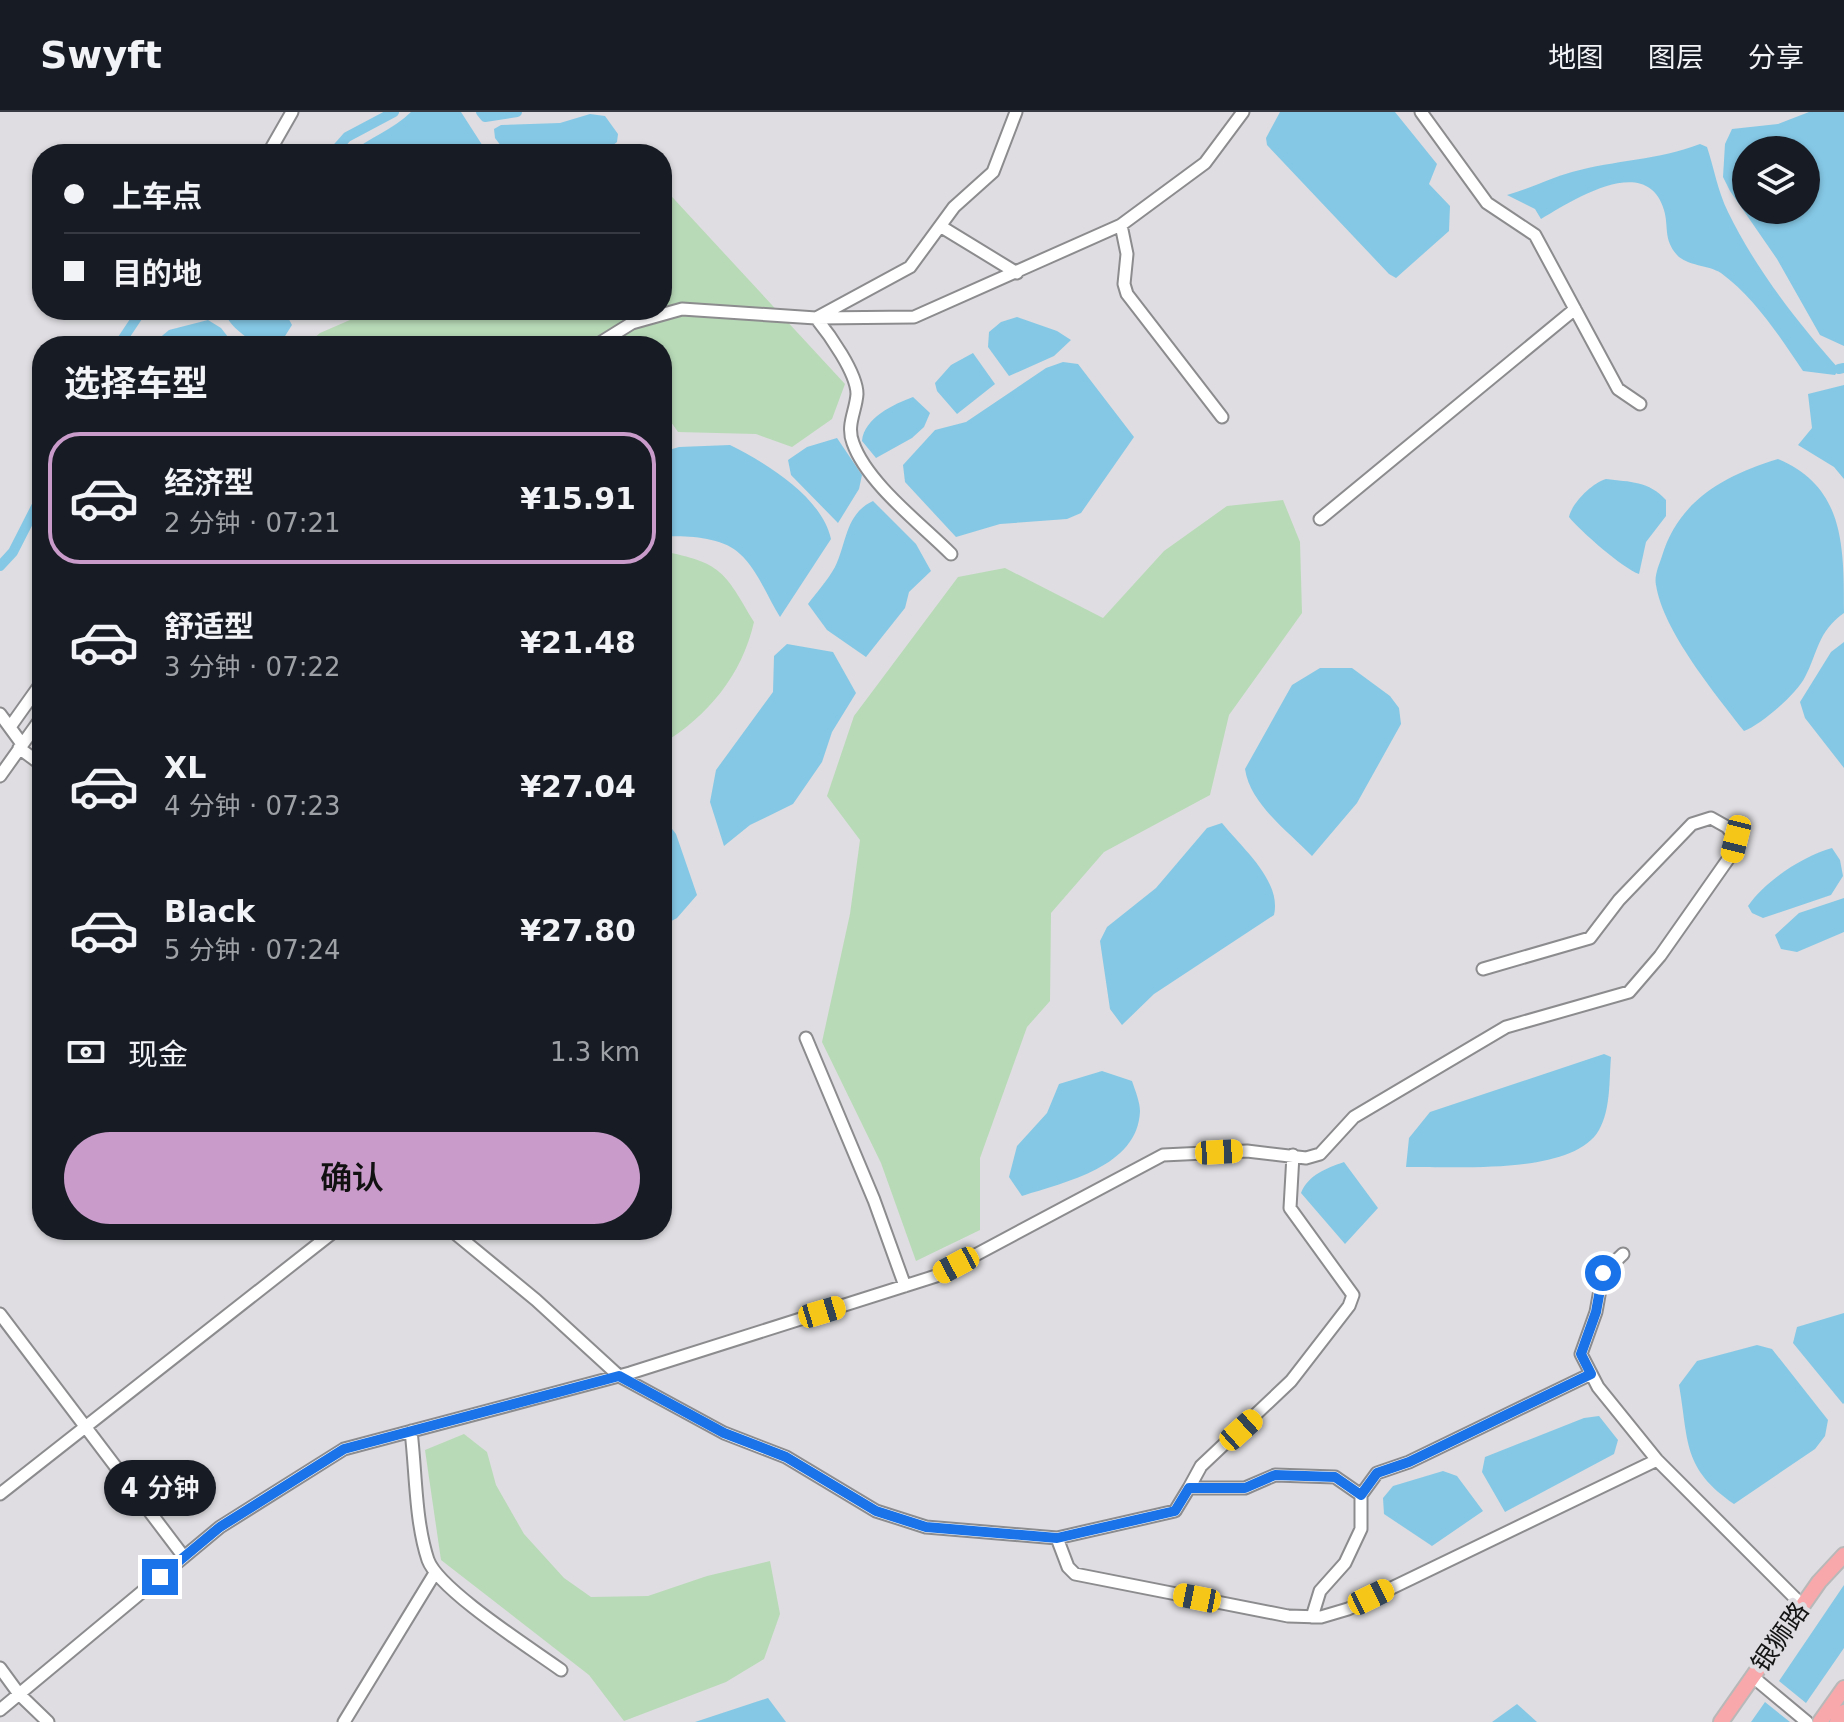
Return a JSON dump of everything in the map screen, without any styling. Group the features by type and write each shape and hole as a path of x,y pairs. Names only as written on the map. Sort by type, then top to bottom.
{"main road":[{"name":"银狮路","path":"1721,1722 1802,1605 1844,1555"},
{"path":"1820,1722 1844,1688"},
{"path":"1837,1722 1844,1712"}],"street":[{"path":"274,144 292,112"},
{"path":"816,318 910,267 954,207 993,172 1016,112"},
{"path":"672,312 682,309 816,318 914,317 1121,225 1205,163 1243,112"},
{"path":"1421,112 1487,203 1535,235 1618,389 1640,404"},
{"path":"1121,225 1127,254 1124,284 1127,294 1222,417"},
{"path":"940,226 1017,273"},
{"path":"1320,519 1575,309"},
{"path":"816,318 835,341 857,392 850,418 852,441 869,472 951,554"},
{"path":"611,336 643,320"},
{"path":"10,727 32,696"},
{"path":"0,714 21,746 32,756"},
{"path":"0,776 32,731"},
{"path":"0,1710 220,1527 344,1449 619,1376 936,1276 1163,1155 1247,1151 1306,1158 1320,1154 1354,1117 1506,1027 1629,992 1660,956 1731,855 1736,839 1727,827 1711,818 1692,824 1619,900 1590,938 1483,969"},
{"path":"806,1038 874,1200 905,1286"},
{"path":"463,1240 536,1300 619,1376 724,1433 786,1457 876,1511 926,1527 1057,1538 1175,1511 1201,1466 1291,1381 1349,1306 1353,1295 1290,1208 1293,1155"},
{"path":"0,1494 323,1240"},
{"path":"1623,1254 1603,1273 1596,1312 1581,1354 1591,1374 1657,1460 1802,1605"},
{"path":"0,1314 184,1557"},
{"path":"1312,1617 1320,1591 1345,1563 1361,1529 1361,1495 1377,1473 1409,1462 1591,1374"},
{"path":"411,1431 421,1525 428,1560 435,1573 476,1608 561,1670"},
{"path":"1057,1538 1068,1567 1075,1574 1288,1616 1312,1617 1348,1609 1657,1460"},
{"path":"1189,1488 1245,1488 1275,1475 1335,1477 1361,1495"},
{"path":"344,1722 435,1573"},
{"path":"0,1668 19,1694 48,1722"},
{"path":"1753,1677 1807,1722"}],"green space":[{"path":"672,197 845,384 832,419 792,447 756,434 678,432 672,423 672,336 317,336 350,320 672,320"},
{"path":"1283,500 1300,542 1302,613 1229,715 1210,795 1104,852 1051,913 1050,1001 1027,1027 980,1158 980,1230 916,1261 881,1163 822,1042 850,914 860,840 827,796 854,716 958,577 1005,568 1103,618 1164,551 1227,506"},
{"path":"672,553 710,565 719,572 728,580 754,622 732,677 708,707 672,738"},
{"path":"464,1434 487,1452 496,1485 524,1534 564,1578 591,1597 648,1596 707,1576 770,1561 780,1614 764,1659 726,1682 624,1721 589,1675 441,1560 425,1450"}],"water":[{"path":"411,112 461,112 482,144 364,144"},
{"path":"1280,112 1395,112 1437,164 1429,184 1450,206 1449,231 1396,278 1389,274 1267,145 1266,138"},
{"path":"1809,112 1844,112 1844,346 1820,335 1777,259 1753,224 1820,224 1820,136 1732,136 1732,194 1723,177 1725,144 1732,129 1778,124"},
{"path":"590,114 605,116 618,134 617,142 500,144 495,138 494,129 501,125 560,123"},
{"path":"1700,144 1707,147 1732,224 1778,294 1839,369 1835,375 1803,371 1745,294 1716,270 1681,259 1668,238 1664,210 1655,193 1642,184 1626,182 1608,186 1571,201 1541,219 1535,209 1507,195 1572,172"},
{"path":"1017,317 1057,331 1071,340 1054,356 1009,376 988,347 989,332 1001,322"},
{"path":"208,320 227,336 162,336 169,330"},
{"path":"229,320 289,320 292,325 285,336 246,336"},
{"path":"973,353 995,384 957,414 937,391 935,383 951,365"},
{"path":"1063,362 1078,364 1134,437 1081,513 1067,519 1000,524 956,537 905,482 903,465 935,430 966,422 1046,368"},
{"path":"1844,385 1844,479 1834,467 1798,445 1812,428 1808,394"},
{"path":"913,397 930,413 924,427 912,438 876,458 862,441 868,425 889,408"},
{"path":"837,438 862,475 859,489 838,523 791,475 788,460 807,447"},
{"path":"730,445 791,483 826,524 831,539 780,617 752,568 733,548 703,538 672,536 672,449"},
{"path":"1778,459 1800,471 1816,485 1828,502 1841,541 1844,613 1823,635 1801,684 1768,716 1744,731 1680,642 1661,603 1656,578 1670,536 1692,505 1722,482"},
{"path":"1606,479 1646,486 1666,500 1666,516 1646,542 1639,574 1602,549 1569,517 1583,494"},
{"path":"873,501 916,544 931,571 909,592 905,608 866,657 827,630 808,604 835,567 857,513"},
{"path":"1844,642 1844,768 1805,718 1800,702 1831,652"},
{"path":"787,644 833,652 856,693 832,732 822,762 793,804 750,825 724,846 710,802 716,770 773,692 774,656"},
{"path":"1320,668 1352,668 1390,696 1399,708 1401,724 1357,803 1312,856 1262,805 1248,782 1245,769 1292,685"},
{"path":"1222,823 1266,878 1275,902 1274,915 1154,994 1122,1025 1110,1009 1100,941 1107,927 1156,888 1207,828"},
{"path":"672,829 697,895 672,921"},
{"path":"1832,848 1840,860 1843,876 1831,895 1763,918 1752,913 1748,906 1774,879 1809,857"},
{"path":"1844,898 1844,932 1797,952 1781,949 1775,935 1799,913"},
{"path":"1604,1054 1611,1057 1606,1113 1599,1130 1585,1145 1565,1155 1539,1162 1481,1167 1406,1167 1409,1138 1430,1112"},
{"path":"1102,1071 1132,1081 1136,1092 1140,1111 1136,1130 1127,1146 1113,1159 1078,1178 1022,1196 1009,1177 1017,1146 1047,1113 1059,1084"},
{"path":"1344,1162 1378,1208 1345,1244 1301,1193 1313,1177"},
{"path":"1844,1313 1843,1404 1793,1343 1797,1327"},
{"path":"1757,1345 1772,1349 1828,1420 1825,1436 1815,1449 1734,1504 1717,1491 1696,1466 1687,1438 1679,1385 1697,1361"},
{"path":"1599,1416 1618,1440 1614,1454 1505,1512 1482,1472 1485,1457 1584,1418"},
{"path":"1443,1471 1457,1476 1483,1511 1432,1546 1384,1514 1383,1498 1393,1486"},
{"path":"1844,1585 1844,1648 1806,1703 1779,1681"},
{"path":"768,1698 786,1722 695,1722"},
{"path":"1765,1702 1790,1722 1751,1722"},
{"path":"1517,1704 1537,1722 1492,1722"}],"waterway":[{"path":"341,144 347,137 394,112"},
{"path":"481,112 485,117 517,112"},
{"path":"125,336 135,320"},
{"path":"1839,369 1844,368"},
{"path":"0,566 13,552 32,515"}],"route":[{"path":"160,1577 220,1527 344,1449 619,1376 724,1433 786,1457 876,1511 926,1527 1057,1538 1175,1511 1189,1488 1245,1488 1275,1475 1335,1477 1361,1495 1377,1473 1409,1462 1591,1374 1581,1354 1596,1312 1603,1273"}]}
